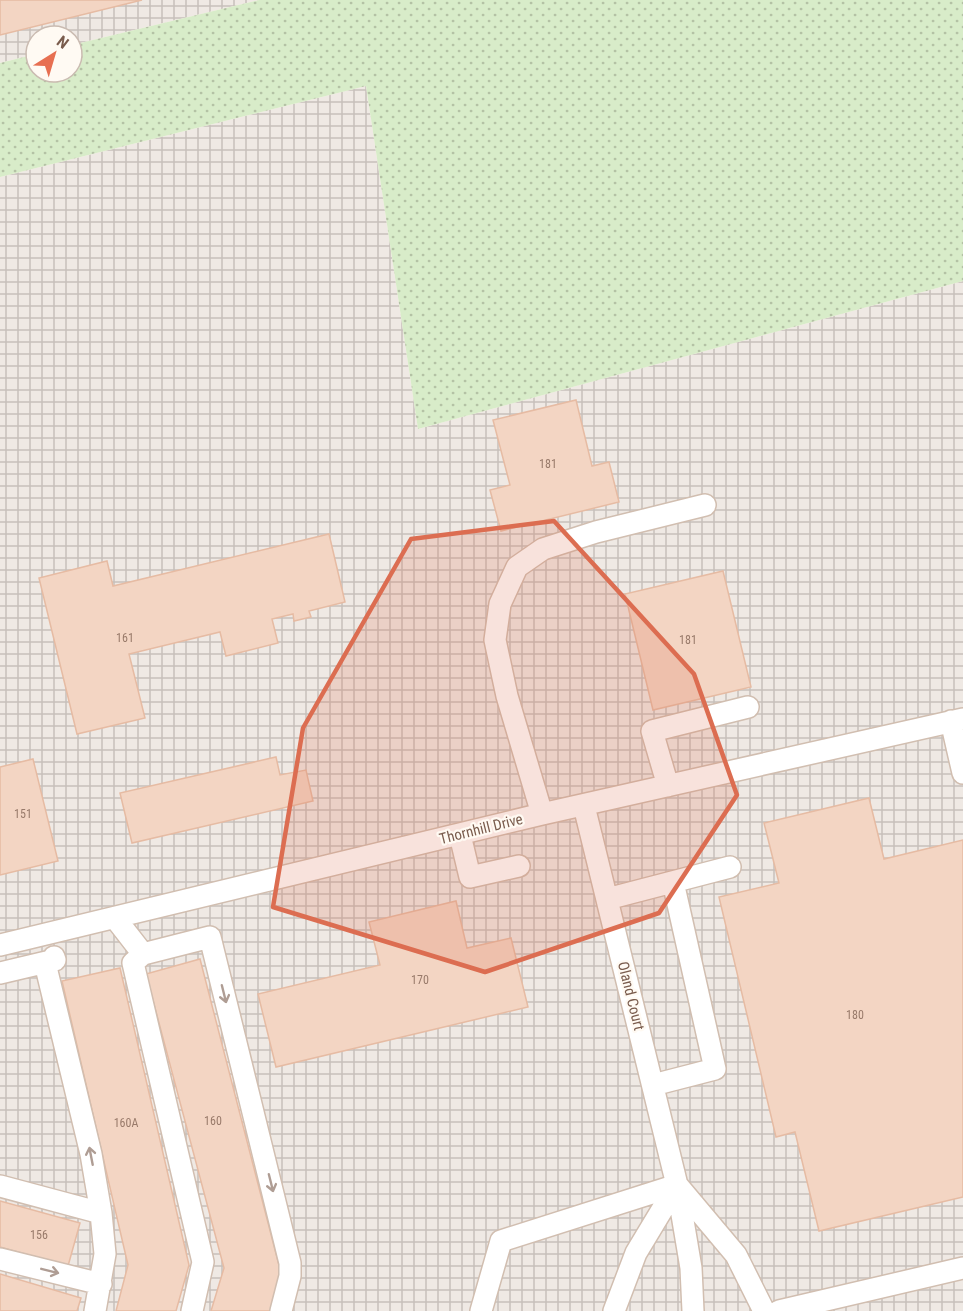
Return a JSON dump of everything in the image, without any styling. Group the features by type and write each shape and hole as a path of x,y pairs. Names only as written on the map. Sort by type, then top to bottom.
{"street":[{"path":"542,814 507,696 495,640 500,604 518,567 543,549 596,532 705,505"},
{"path":"668,786 652,731 748,707"},
{"path":"957,720 963,773"},
{"name":"Thornhill Drive","path":"0,945 542,814 957,720"},
{"name":"Oland Court","path":"584,806 677,1185 691,1268 693,1311"},
{"path":"460,835 470,878 519,866"},
{"path":"607,899 730,867"},
{"path":"653,1085 715,1069 673,882"},
{"path":"116,918 142,954"},
{"path":"0,973 55,960 50,933"},
{"path":"192,1311 203,1262 133,963 142,954 210,937 291,1263 281,1311"},
{"path":"45,963 92,1154 101,1213 105,1254 95,1311"},
{"path":"482,1311 501,1241 677,1185"},
{"path":"614,1311 636,1253 677,1185"},
{"path":"677,1185 736,1255 764,1311"},
{"path":"0,1186 101,1213"},
{"path":"0,1259 101,1284"},
{"path":"779,1311 963,1268"}],"highlighted area":[{"path":"554,521 694,674 737,795 659,913 485,972 273,907 303,728 411,539"}],"shaded area":[{"path":"0,0 259,0 84,42 84,24 24,24 24,57 0,63"},
{"path":"366,86 418,429 963,281 963,1311 0,1311 0,177"}],"green space":[{"path":"259,0 963,0 963,281 418,429 366,86 0,177 0,63 24,57 24,84 84,84 84,42"}],"building":[{"path":"0,0 142,0 45,24 24,24 24,29 0,35"},
{"path":"576,400 592,466 609,462 619,502 501,531 490,490 510,485 493,420"},
{"path":"329,534 345,602 309,611 311,617 294,621 293,614 272,619 278,643 226,656 220,632 129,654 145,718 77,734 39,578 107,561 113,586"},
{"path":"723,571 751,687 653,710 625,594"},
{"path":"276,757 280,775 306,770 313,801 132,843 120,793"},
{"path":"33,759 58,861 0,875 0,767"},
{"path":"869,798 884,859 963,840 963,1197 819,1231 795,1132 776,1137 719,897 779,883 764,823"},
{"path":"456,901 467,948 511,938 528,1007 276,1067 258,994 380,965 369,922"},
{"path":"200,959 282,1277 272,1311 211,1311 224,1268 146,974"},
{"path":"120,968 189,1265 176,1311 116,1311 128,1265 62,981"},
{"path":"0,1201 80,1223 68,1266 0,1247"},
{"path":"0,1274 81,1298 77,1311 0,1311"}]}
